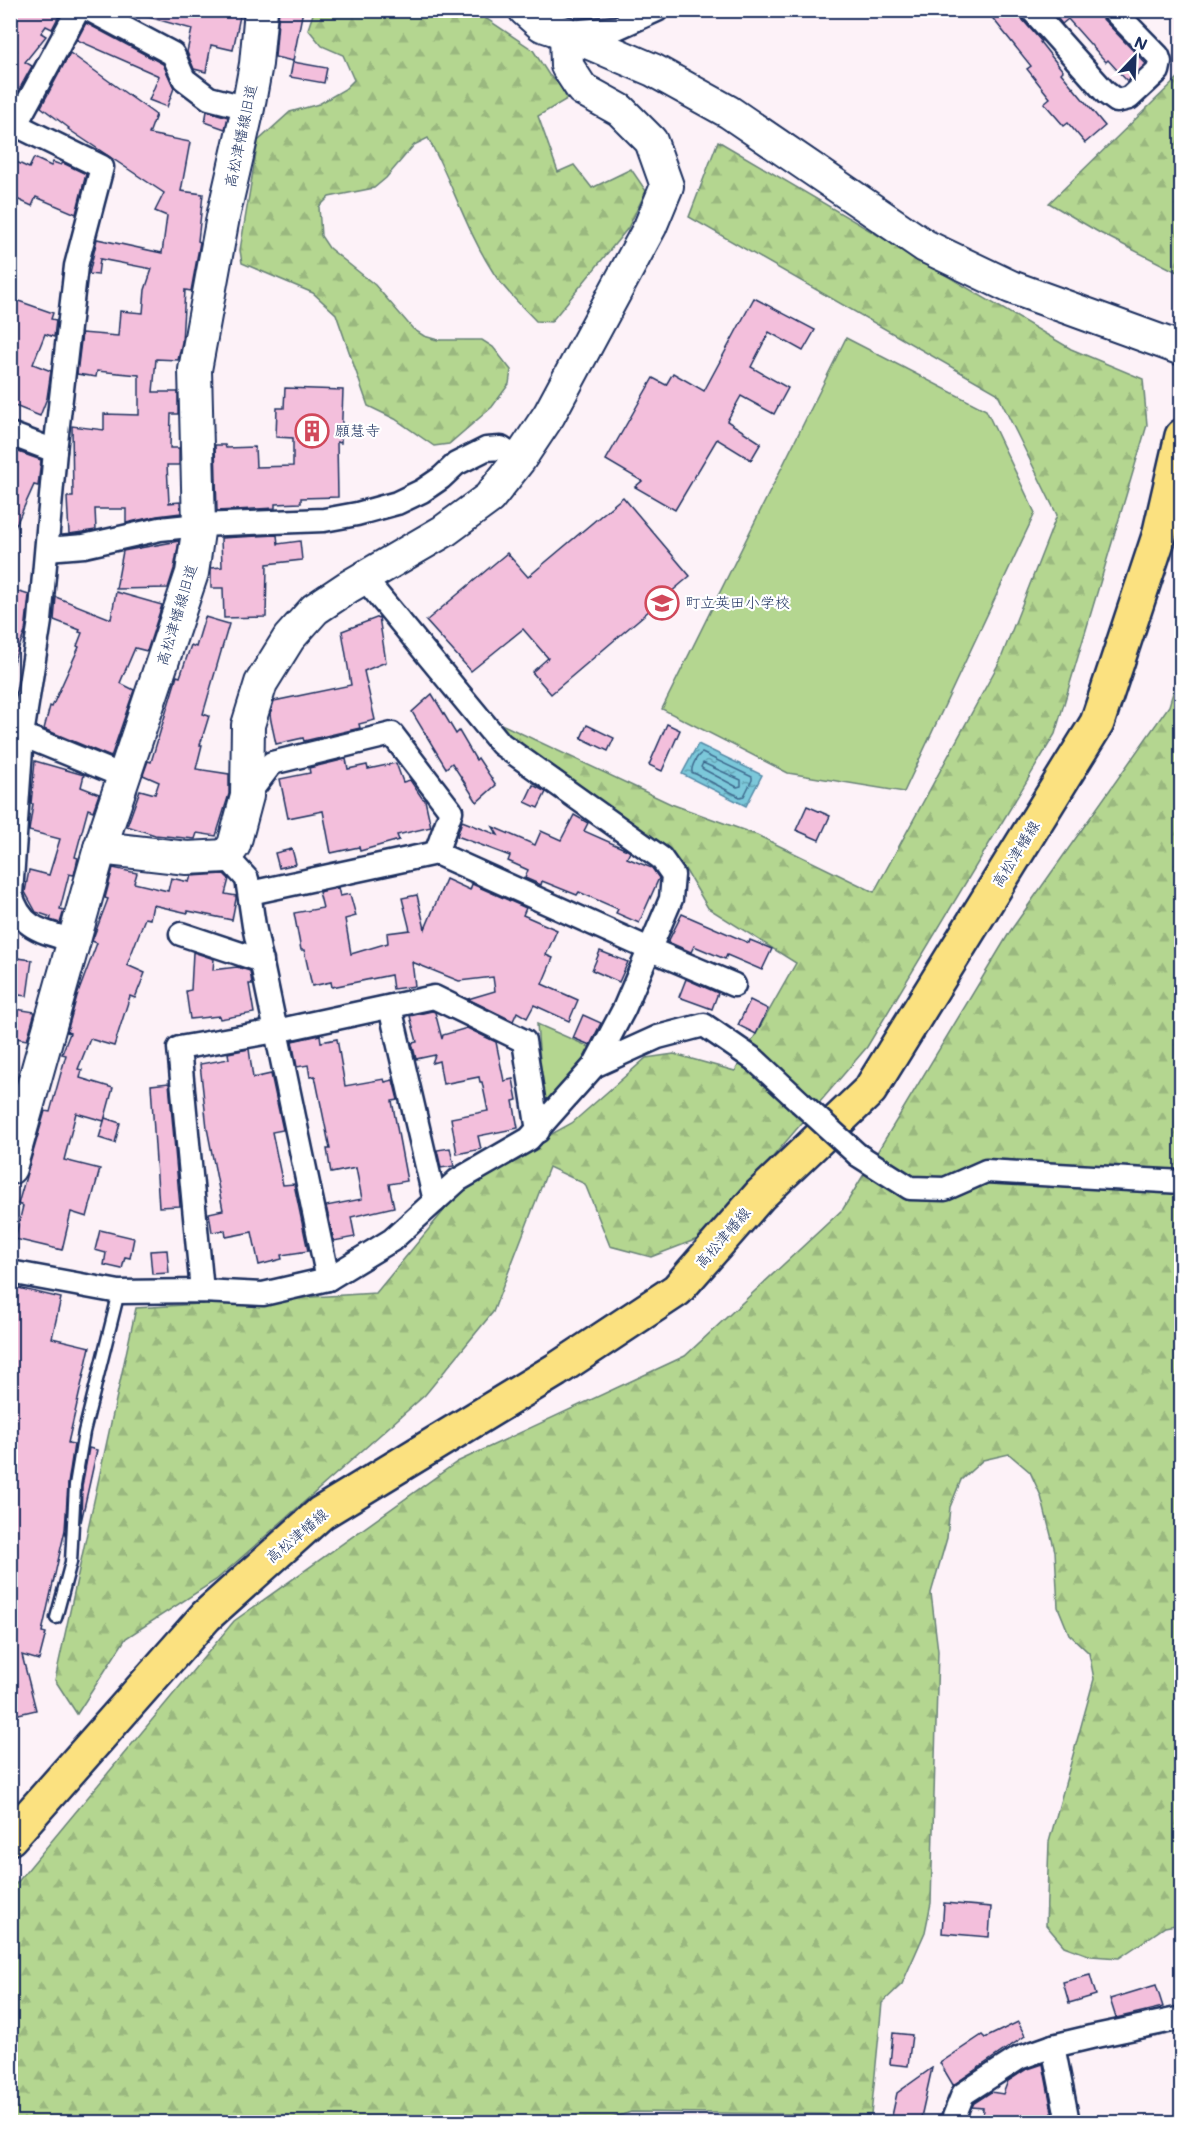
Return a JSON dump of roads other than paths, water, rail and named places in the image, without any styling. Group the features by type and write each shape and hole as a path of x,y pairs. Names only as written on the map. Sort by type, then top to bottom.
{"main road":[{"name":"高松津幡線","path":"10,1838 206,1616 321,1513 556,1370 677,1290 760,1195 870,1090 1097,723 1159,536 1182,436"}],"street":[{"path":"74,941 45,932 27,923 16,911 11,894 16,733 40,621 55,451 76,266 102,167 13,123 78,10"},
{"path":"90,10 173,54 184,80 209,98 248,108"},
{"name":"高松津幡線旧道","path":"10,1168 100,848 192,573 199,525 195,370 223,217 248,108 256,64 261,10"},
{"path":"525,10 542,25 653,70 729,112 925,246 1011,287 1182,349"},
{"path":"566,33 617,28 657,10"},
{"path":"1032,10 1106,93 1117,100 1129,98 1158,71 1160,62 1158,56 1113,10"},
{"path":"226,856 234,845 247,796 248,725 261,682 289,638 315,609 444,531 489,498 519,460 549,415 650,227 667,186 651,141 620,110 582,89 567,66 566,33"},
{"path":"10,434 55,451"},
{"path":"47,549 84,546 160,529 199,525 324,520 357,514 397,503 422,491 456,464 486,449 501,448 519,460"},
{"path":"10,1272 75,1286 119,1292 202,1290 263,1294 328,1279 392,1240 458,1180 529,1140 594,1066 624,1009 671,899 673,875 661,858 501,744 364,578"},
{"path":"16,733 125,777"},
{"path":"247,796 272,763 392,734 451,811 436,853"},
{"path":"100,848 187,858 226,856"},
{"path":"249,893 436,853 734,985"},
{"path":"226,856 247,879 328,1279"},
{"path":"181,934 262,961"},
{"path":"202,1290 179,1048 276,1031 434,997 524,1041 538,1131"},
{"path":"390,1007 435,1200"},
{"path":"594,1066 658,1037 704,1025 755,1060 858,1155 910,1188 945,1189 986,1171 1182,1182"},
{"path":"952,2122 963,2094 1019,2058 1053,2046 1182,2018"},
{"path":"1053,2046 1068,2122"}],"lane":[{"path":"56,1618 70,1562 75,1485 84,1432 119,1292"}],"water":[{"path":"698,744 762,775 746,806 682,774"}],"place":[{"name":"願慧寺","path":"312,431"},
{"name":"町立英田小学校","path":"662,603"}]}
